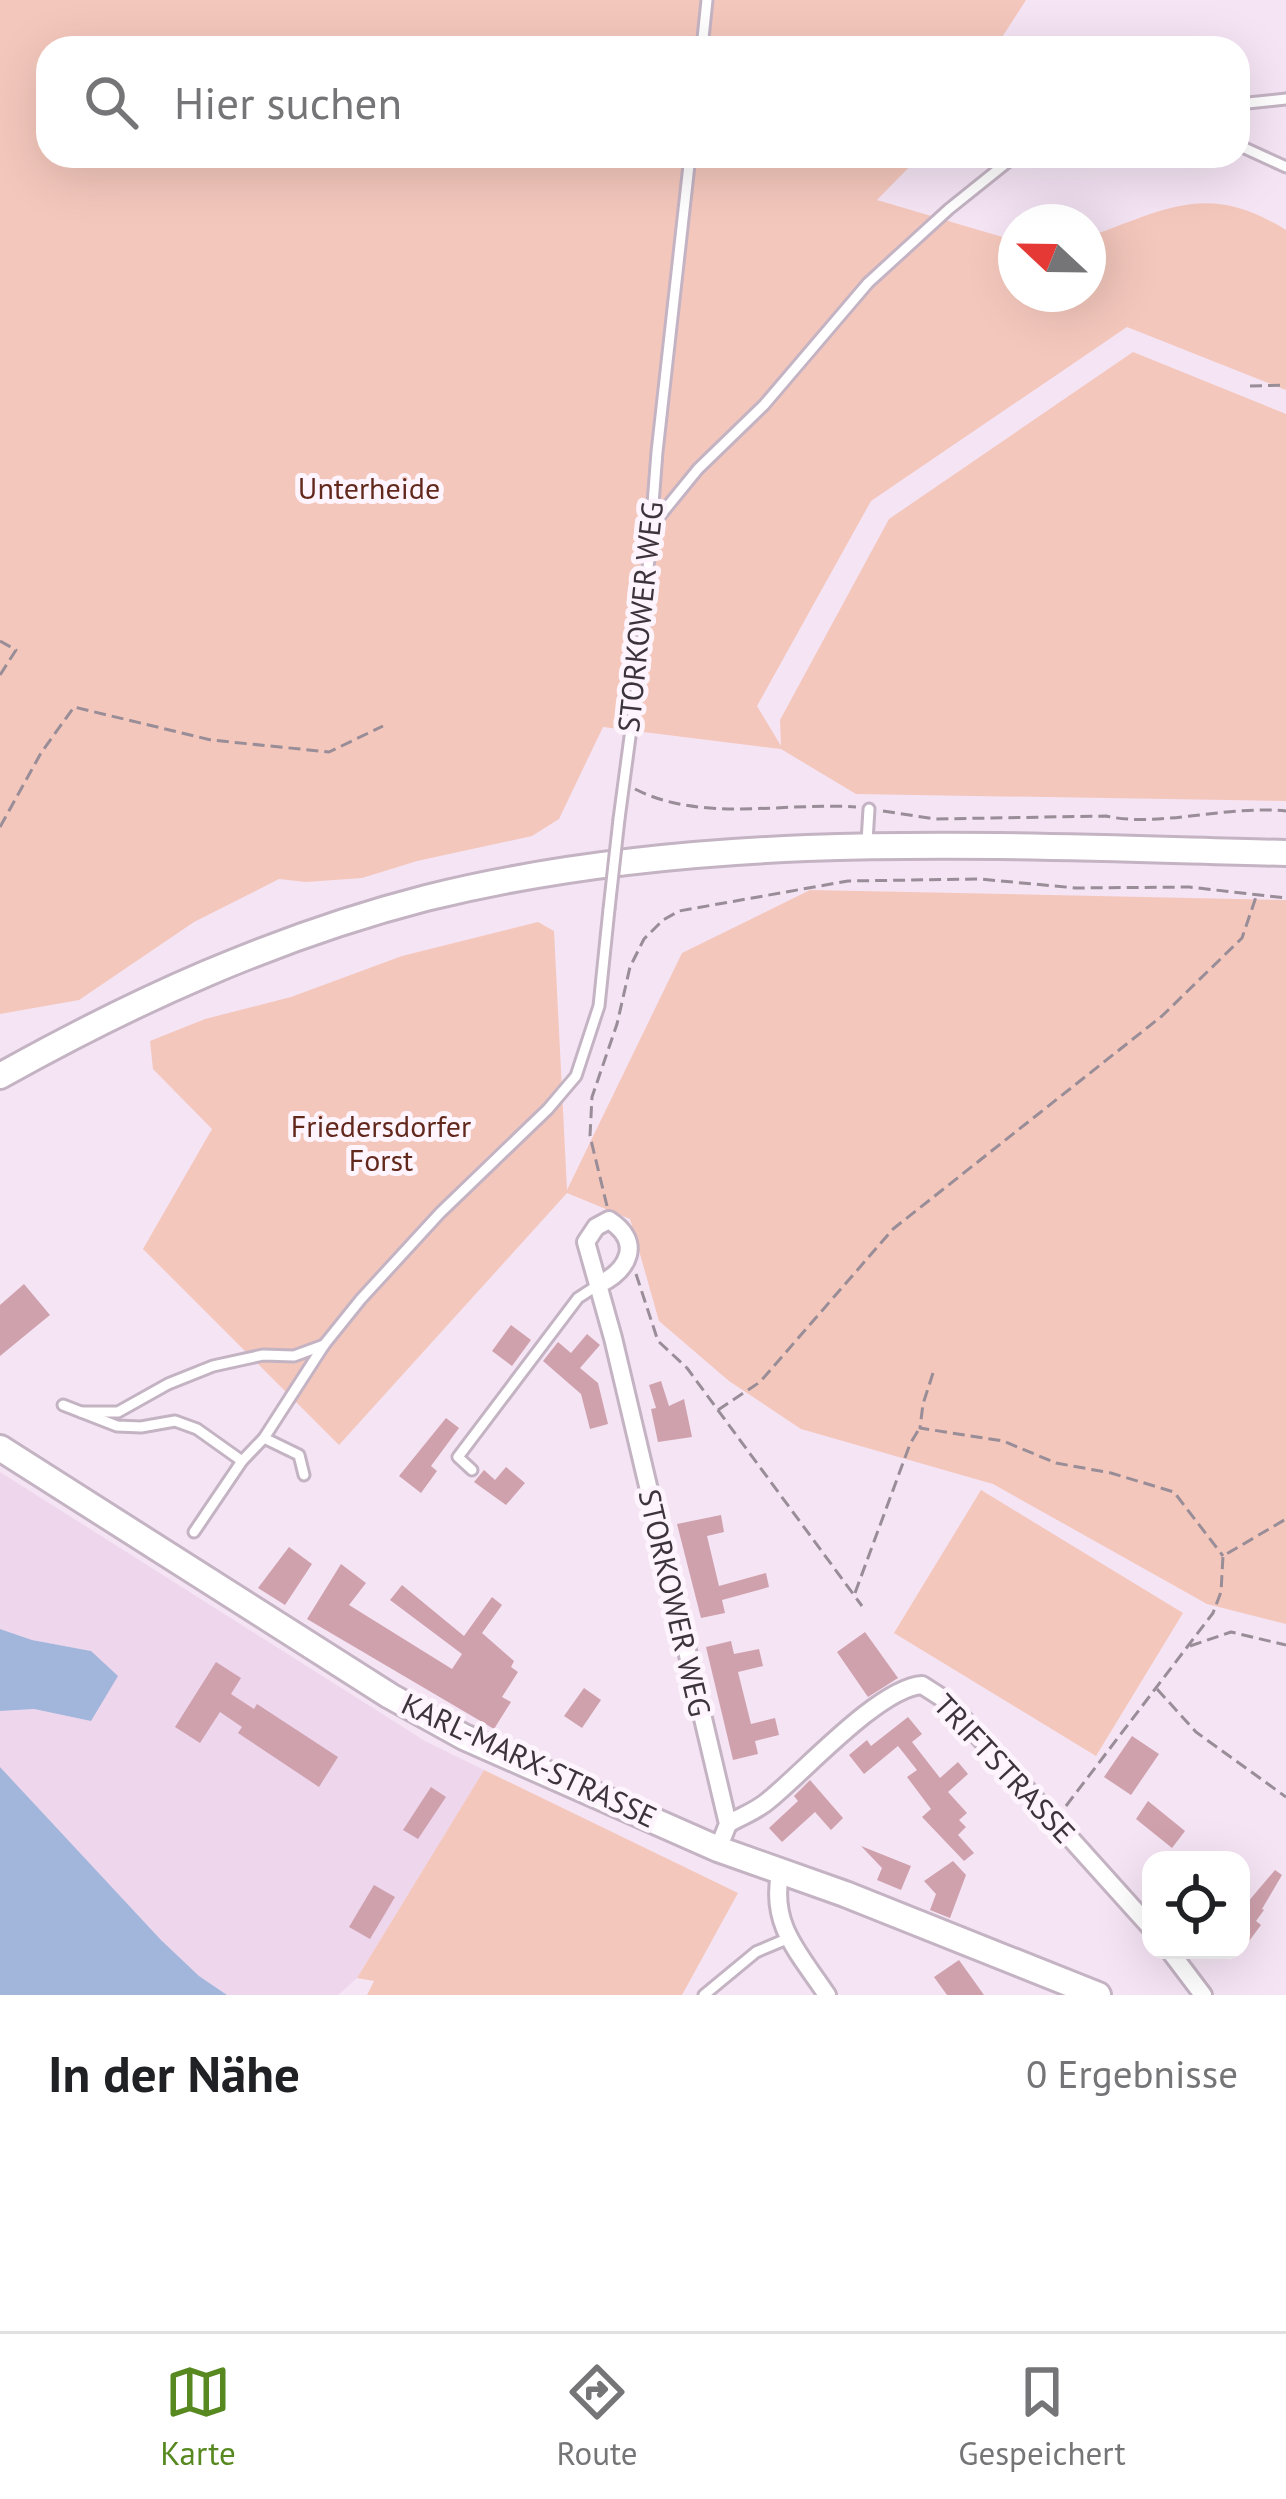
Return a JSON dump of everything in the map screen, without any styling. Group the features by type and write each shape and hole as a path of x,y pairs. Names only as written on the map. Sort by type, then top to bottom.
{"main road":[{"path":"0,1076 107,1018 286,941 407,904 593,866 716,853 867,847 1286,853"},
{"name":"KARL-MARX-STRASSE","path":"0,1448 428,1719 718,1850 844,1894 1098,1995"}],"street":[{"name":"STORKOWER WEG","path":"627,1264 621,1228 608,1220 596,1227 586,1242 728,1824"},
{"path":"598,1285 618,1275 627,1264"},
{"name":"TRIFTSTRASSE","path":"728,1824 770,1800 900,1691 922,1685 947,1701 1142,1918"},
{"path":"718,1850 728,1824"},
{"path":"780,1874 777,1912 827,1995"},
{"path":"1176,1959 1202,1995"}],"lane":[{"path":"703,36 707,0"},
{"path":"1250,103 1286,99"},
{"path":"1250,150 1286,166"},
{"name":"STORKOWER WEG","path":"324,1345 393,1261 576,1076 599,1006 689,168"},
{"path":"653,524 698,469 764,405 868,283 1000,168"},
{"path":"867,847 868,808"},
{"path":"472,1470 458,1457 578,1298 598,1285"},
{"path":"81,1412 118,1412 213,1366 263,1355 294,1356 324,1345"},
{"path":"194,1532 242,1461 265,1438 324,1345"},
{"path":"63,1405 117,1426 175,1421 197,1429 242,1461"},
{"path":"265,1438 298,1455 304,1475"},
{"path":"704,1995 756,1952 789,1938"}],"path":[{"path":"1250,386 1286,386"},
{"path":"0,641 16,650 0,675"},
{"path":"0,827 74,707 211,740 329,752 383,726"},
{"path":"623,783 659,802 693,807 868,808 935,819 1106,816 1133,822 1232,808 1286,811"},
{"path":"606,1199 590,1136 592,1097 630,967 644,939 679,911 848,881 998,879 1076,888 1189,887 1286,898"},
{"path":"718,1410 760,1382 893,1229 1162,1016 1242,938 1256,895"},
{"path":"627,1264 638,1275 658,1341 687,1368 862,1606"},
{"path":"854,1595 920,1428 933,1373"},
{"path":"920,1428 1003,1441 1056,1463 1174,1492 1223,1556 1221,1592 1213,1613 1116,1736 1080,1792 1052,1820"},
{"path":"1223,1556 1286,1519"},
{"path":"1187,1646 1231,1632 1286,1646"},
{"path":"1156,1688 1196,1732 1286,1797"}],"shaded area":[{"path":"0,1472 425,1741 484,1770 357,1978 338,1995 227,1995 161,1940 0,1767 0,1711 34,1709 91,1721 91,1651 0,1629"}],"green space":[{"name":"Unterheide","path":"0,0 1026,0 1003,36 36,36 36,168 908,168 877,200 998,236 998,312 1106,312 1106,231 1165,210 1209,203 1233,206 1286,230 1286,390 1127,327 871,501 757,706 781,746 780,720 889,519 1133,352 1286,414 1286,801 856,794 781,749 603,727 559,819 532,836 362,878 279,879 194,922 79,1000 0,1014"},
{"name":"Friedersdorfer Forst","path":"810,890 1286,900 1286,1624 1207,1604 993,1484 801,1429 729,1381 659,1321 630,1219 567,1193 339,1445 143,1249 212,1129 153,1069 150,1041 402,956 538,922 554,931 567,1190 682,953"},
{"path":"981,1490 1183,1613 1096,1756 894,1633"},
{"path":"484,1770 738,1893 682,1995 367,1995 374,1981 357,1978"}],"water":[{"path":"0,1629 91,1651 118,1676 91,1721 34,1709 0,1711"},
{"path":"0,1767 161,1940 227,1995 0,1995"}],"building":[{"path":"24,1284 50,1315 0,1356 0,1305"},
{"path":"511,1325 531,1340 512,1366 492,1351"},
{"path":"587,1334 600,1345 580,1368 598,1383 608,1424 590,1429 581,1394 543,1361 558,1342 571,1353"},
{"path":"661,1381 669,1406 684,1399 692,1437 658,1442 649,1385"},
{"path":"446,1418 459,1428 431,1466 437,1471 421,1493 399,1476"},
{"path":"506,1467 525,1483 506,1505 474,1482 484,1470 495,1480"},
{"path":"721,1515 724,1532 707,1536 719,1586 766,1573 769,1587 722,1600 725,1613 701,1618 677,1524"},
{"path":"289,1547 312,1564 285,1605 258,1588"},
{"path":"341,1564 366,1583 349,1605 452,1669 462,1654 390,1600 402,1585 464,1636 492,1597 502,1605 482,1633 514,1661 511,1667 518,1672 502,1697 511,1702 494,1729 307,1619"},
{"path":"865,1632 898,1678 868,1697 837,1652"},
{"path":"731,1641 734,1654 759,1649 763,1666 738,1672 751,1724 775,1718 779,1735 755,1741 758,1754 733,1760 706,1647"},
{"path":"216,1662 241,1678 231,1694 254,1709 257,1704 338,1757 319,1787 238,1733 242,1727 220,1712 200,1743 175,1727"},
{"path":"584,1688 601,1700 582,1728 564,1716"},
{"path":"908,1717 922,1734 912,1742 940,1778 958,1762 968,1774 948,1792 967,1813 959,1820 966,1827 958,1835 974,1853 964,1861 922,1817 931,1809 907,1777 917,1770 898,1746 864,1774 849,1755 867,1740 871,1746"},
{"path":"1132,1736 1159,1754 1131,1795 1104,1777"},
{"path":"810,1780 843,1818 831,1830 815,1812 782,1842 769,1828 798,1801 794,1796"},
{"path":"431,1787 446,1797 418,1839 403,1830"},
{"path":"1148,1801 1185,1831 1172,1848 1136,1819"},
{"path":"861,1846 911,1866 901,1890 877,1880 882,1868"},
{"path":"953,1861 966,1875 950,1918 930,1910 936,1894 924,1881"},
{"path":"1275,1870 1282,1875 1250,1940 1250,1899"},
{"path":"374,1885 395,1897 370,1939 349,1927"},
{"path":"959,1960 984,1995 947,1995 934,1977"}]}
